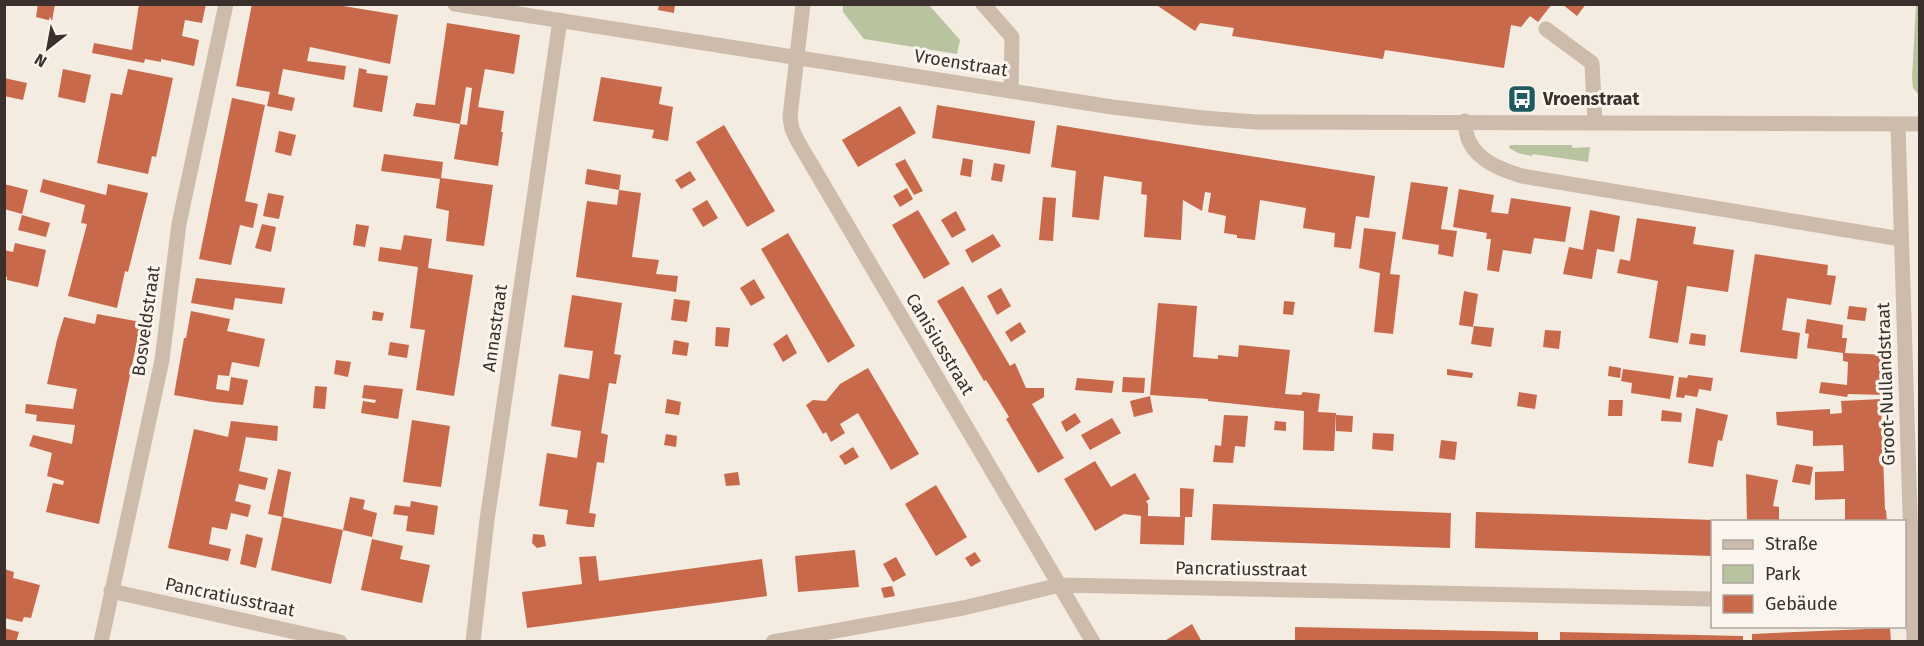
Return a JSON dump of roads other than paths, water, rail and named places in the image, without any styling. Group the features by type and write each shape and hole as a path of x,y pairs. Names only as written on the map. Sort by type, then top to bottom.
{"street":[{"name":"Bosveldstraat","path":"101,642 162,360 179,224 226,4"},
{"name":"Vroenstraat","path":"455,4 1112,107 1213,119 1256,122 1920,124"},
{"name":"Canisiusstraat","path":"803,4 790,117 792,129 1093,642"},
{"path":"983,4 1012,37 1011,91"},
{"name":"Annastraat","path":"473,642 488,508 560,20"},
{"path":"1546,29 1592,63 1595,122"},
{"path":"1465,121 1469,141 1479,155 1502,170 1522,176 1901,239"},
{"name":"Groot-Nullandstraat","path":"1898,125 1909,603 1914,642"},
{"name":"Pancratiusstraat","path":"773,642 963,608 1060,585 1711,599"},
{"name":"Pancratiusstraat","path":"111,591 300,637 340,642"}],"place":[{"name":"Vroenstraat","path":"1522,99"}]}
